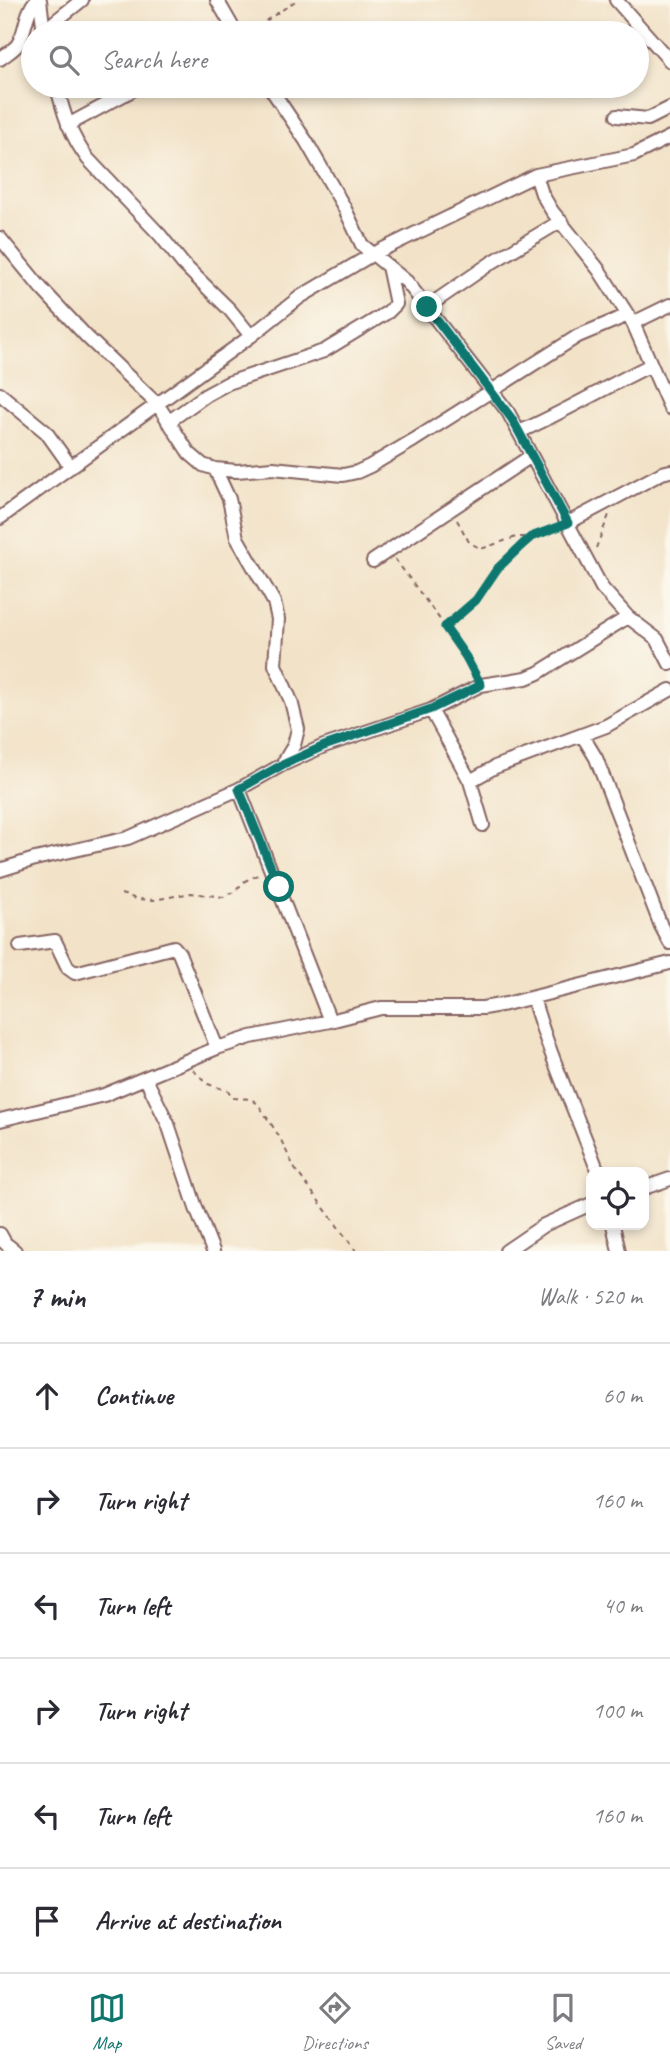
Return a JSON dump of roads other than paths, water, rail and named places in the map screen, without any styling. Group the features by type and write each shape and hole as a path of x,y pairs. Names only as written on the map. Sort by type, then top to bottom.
{"street":[{"path":"38,0 41,21"},
{"path":"25,21 38,0"},
{"path":"56,21 82,0"},
{"path":"217,0 229,21"},
{"path":"616,0 635,21"},
{"path":"649,37 670,61"},
{"path":"0,59 18,45 21,38"},
{"path":"60,98 68,125 88,159 160,235 183,264 230,310 251,336"},
{"path":"68,125 118,98"},
{"path":"277,98 306,141 344,207 358,239 407,282 508,412 602,588 628,617 657,639 670,664"},
{"path":"617,116 648,119 670,108"},
{"path":"0,518 158,405 300,297 373,254 536,175 634,155 670,137"},
{"path":"536,175 542,194 599,270 631,319 670,408"},
{"path":"427,307 491,263 561,221"},
{"path":"0,238 41,288 158,405 189,453 203,465 215,469 237,471 273,468 343,475 357,472 414,440 578,335 670,305"},
{"path":"168,422 228,383 324,351 388,312 396,304 388,266"},
{"path":"519,432 651,365"},
{"path":"0,394 46,432 71,467"},
{"path":"373,561 531,456"},
{"path":"215,469 229,499 237,538 274,602 278,619 275,665 291,701 298,729 294,745 282,765"},
{"path":"568,523 670,471"},
{"path":"0,870 35,859 128,838 239,789 324,746 431,709 481,685 526,678 628,617"},
{"path":"470,781 495,767 606,726 670,690"},
{"path":"431,709 470,781 483,825"},
{"path":"582,735 596,758 670,943"},
{"path":"239,789 330,1021"},
{"path":"20,946 55,941 68,968 75,973 174,947 179,953 217,1048"},
{"path":"0,1120 82,1101 251,1037 381,1009 483,1008 670,964"},
{"path":"533,998 545,1039 581,1123 596,1167"},
{"path":"146,1079 168,1124 213,1251"},
{"path":"649,1186 670,1178"},
{"path":"506,1251 544,1225 586,1206"},
{"path":"614,1230 619,1251"},
{"path":"0,1234 5,1243 15,1251"}]}
